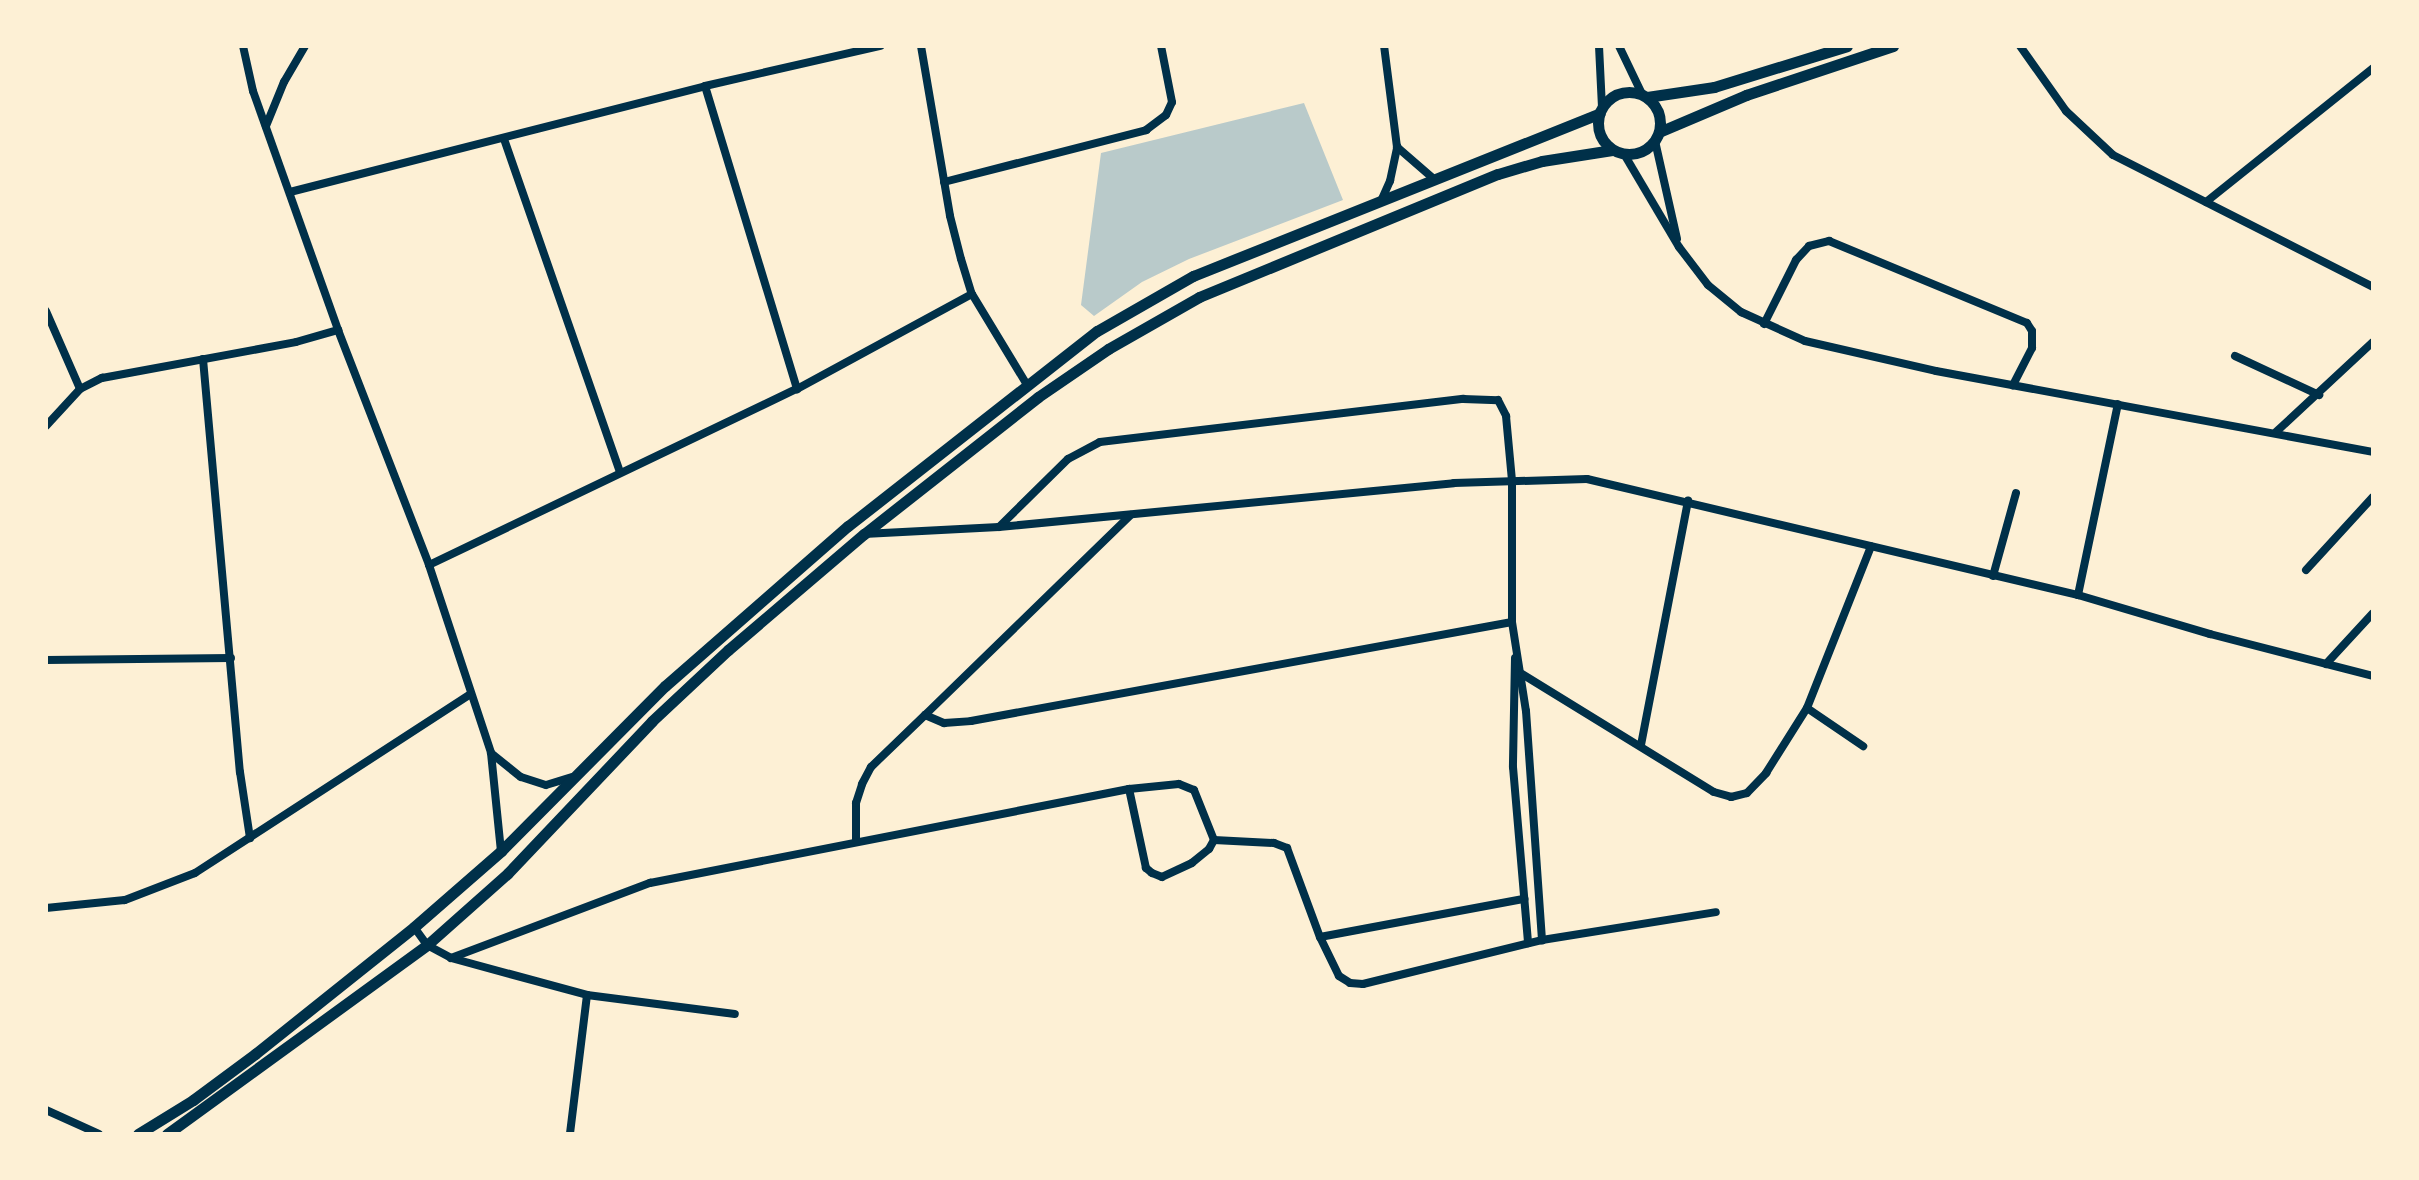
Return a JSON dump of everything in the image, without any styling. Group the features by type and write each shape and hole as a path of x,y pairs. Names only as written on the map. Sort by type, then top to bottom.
{"street":[{"path":"243,46 266,127 338,330 429,565 469,695 491,753 501,851"},
{"path":"266,127 284,82 305,46"},
{"path":"290,192 705,86 880,46"},
{"path":"921,46 944,182 972,294 1026,383"},
{"path":"944,182 1146,130 1166,115 1172,102 1161,46"},
{"path":"1382,199 1390,181 1397,147 1384,46"},
{"path":"1599,46 1601,137 1618,152 1694,271 1724,300 1764,324 1840,351 2373,452"},
{"path":"1619,46 1644,96 1659,113 1657,136 1679,247"},
{"path":"138,1134 193,1100 255,1054 414,927 501,851 665,686 848,526 1026,383 1143,302 1193,276 1601,110 1615,95 1644,96 1714,87 1847,46"},
{"path":"167,1134 427,945 508,873 678,695 864,534 1038,397 1108,349 1188,303 1498,174 1542,161 1642,152 1657,136 1746,95 1893,46"},
{"path":"2020,46 2066,111 2097,142 2139,170 2373,287"},
{"path":"2206,202 2373,68"},
{"path":"705,86 797,389"},
{"path":"504,139 620,472"},
{"path":"1397,147 1435,180"},
{"path":"1764,324 1796,260 1809,246 1829,241 2027,323 2032,331 2032,348 2013,385"},
{"path":"429,565 797,389 972,294"},
{"path":"46,311 80,389"},
{"path":"46,426 80,389 119,373 296,342 338,330"},
{"path":"2276,432 2373,342"},
{"path":"2235,356 2319,395"},
{"path":"203,359 250,838"},
{"path":"999,527 1068,459 1100,442 1463,399 1488,397 1502,405 1512,481 1512,622 1515,649 1513,767 1528,943"},
{"path":"2078,595 2118,404"},
{"path":"864,534 999,527 1402,487 1587,479 1688,500 2078,595 2373,676"},
{"path":"1993,576 2016,493"},
{"path":"2306,570 2373,497"},
{"path":"1641,745 1688,500"},
{"path":"856,842 856,803 871,767 1131,515"},
{"path":"1522,674 1714,792 1739,796 1755,788 1807,708 1871,546"},
{"path":"2326,664 2373,613"},
{"path":"925,715 944,723 971,721 1512,622"},
{"path":"1515,649 1522,674 1542,940"},
{"path":"46,660 231,658"},
{"path":"46,908 125,900 151,893 195,873 469,695"},
{"path":"1807,708 1863,746"},
{"path":"491,753 521,777 546,785 572,777"},
{"path":"1513,767 1528,766"},
{"path":"451,958 650,883 1129,789 1167,784 1187,786 1200,798 1214,840 1209,849 1192,863 1162,877 1152,873 1144,860 1129,789"},
{"path":"1515,796 1530,795"},
{"path":"1214,840 1274,843 1287,848 1320,937 1339,976 1350,983 1363,984 1542,940 1716,912"},
{"path":"1320,937 1524,899"},
{"path":"414,927 427,945 451,958 587,995 735,1014"},
{"path":"570,1134 587,995"},
{"path":"46,1110 99,1134"}],"shaded area":[{"path":"1304,103 1343,200 1189,259 1142,282 1094,316 1081,305 1101,153"}]}
